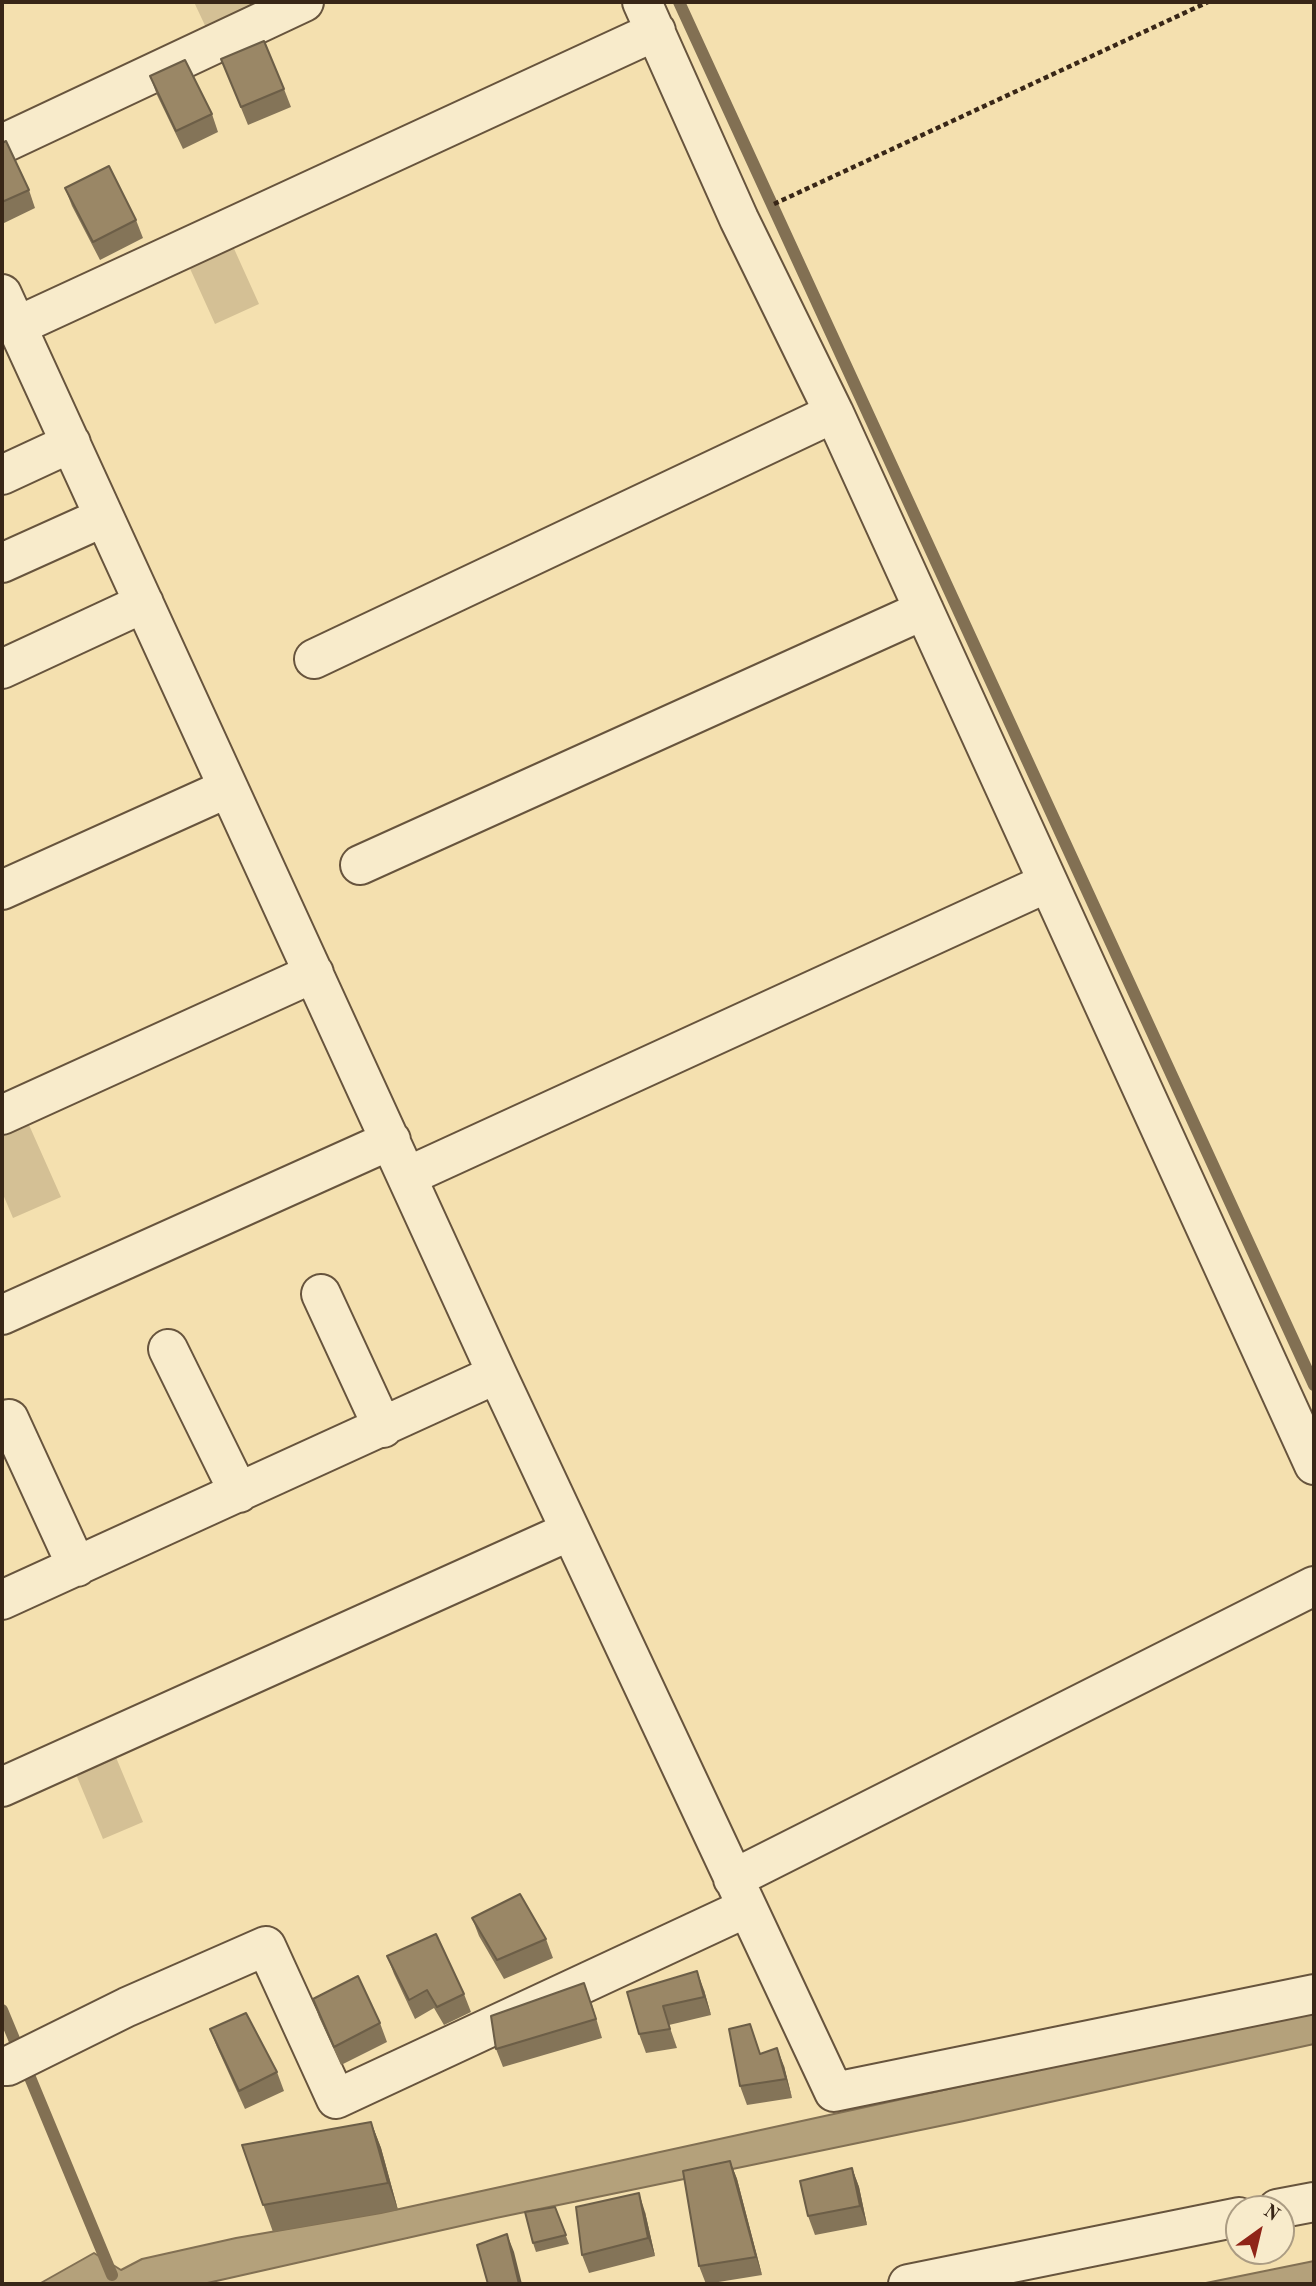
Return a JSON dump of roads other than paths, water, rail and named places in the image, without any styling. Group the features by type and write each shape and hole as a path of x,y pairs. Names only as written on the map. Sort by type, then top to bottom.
{"street":[{"path":"2,144 304,2"},
{"path":"1314,1465 834,413 739,219 649,16 9,310 497,1374 834,2092 1314,1994"},
{"path":"314,659 834,413"},
{"path":"2,475 71,443"},
{"path":"2,563 104,517"},
{"path":"2,669 144,603"},
{"path":"360,865 924,610"},
{"path":"2,890 229,788"},
{"path":"408,1176 1047,883"},
{"path":"2,1115 314,973"},
{"path":"2,1315 391,1140"},
{"path":"321,1294 383,1427"},
{"path":"168,1349 239,1493"},
{"path":"2,1600 497,1374"},
{"path":"9,1419 77,1567"},
{"path":"2,1787 570,1531"},
{"path":"14,2062 127,2007 265,1946 336,2099 739,1893 1314,1586"},
{"path":"1295,2206 1314,2202"},
{"path":"908,2284 1225,2220"}],"waterway":[{"path":"679,2 1314,1385"},
{"path":"2,2010 112,2275"}]}
